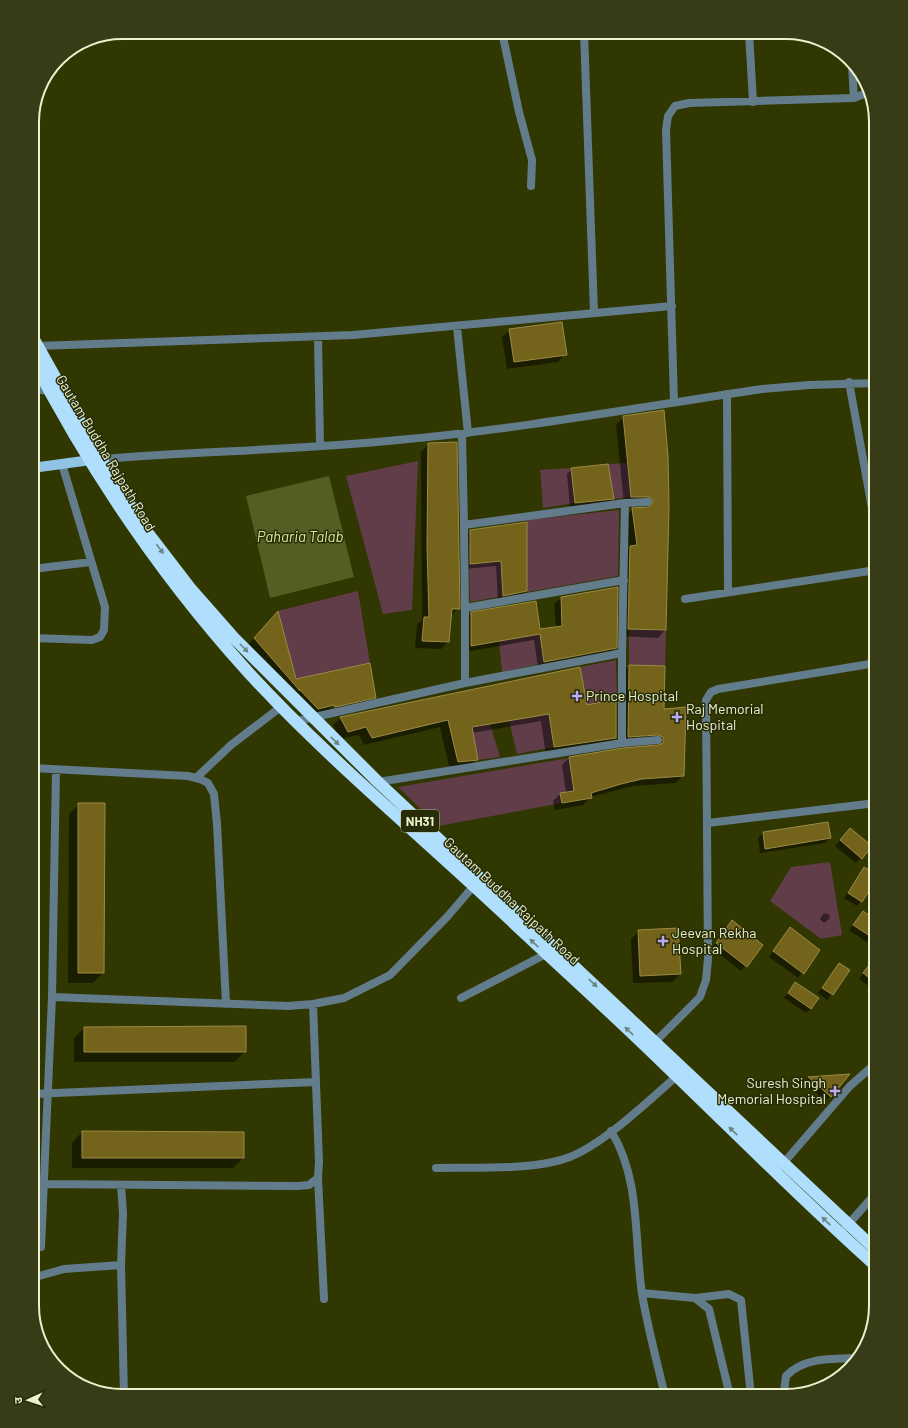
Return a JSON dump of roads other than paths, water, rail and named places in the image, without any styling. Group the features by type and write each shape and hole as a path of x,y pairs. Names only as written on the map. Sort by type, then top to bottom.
{"highway":[{"name":"NH31","path":"39,351 96,460 147,532 190,588 234,638 477,882 652,1046 779,1168 849,1223 869,1243"},
{"name":"Gautam Buddha Rajpath Road","path":"39,371 50,391 96,460 113,499 166,574 195,611 250,673 297,721 477,882 546,954 652,1046 677,1076 779,1168 840,1234 869,1260"}],"main road":[{"path":"39,467 96,460"}],"street":[{"path":"503,39 518,112 532,160 531,186"},
{"path":"584,39 594,314"},
{"path":"749,39 753,102"},
{"path":"852,73 854,98"},
{"path":"674,402 666,130 668,116 675,106 689,103 854,98 864,94"},
{"path":"39,341 318,337 672,306"},
{"path":"457,326 465,433 465,683"},
{"path":"318,337 320,445"},
{"path":"96,460 184,452 396,441 465,433 762,389 849,382 869,382"},
{"path":"849,382 869,476"},
{"path":"39,390 50,391"},
{"path":"727,394 728,592"},
{"path":"39,638 82,640 100,637 104,630 105,607 62,464"},
{"path":"464,525 648,502"},
{"path":"622,743 625,504"},
{"path":"39,568 91,562"},
{"path":"685,599 869,571"},
{"path":"465,608 624,580"},
{"path":"297,721 465,683 622,653"},
{"path":"652,1046 700,997 706,980 708,959 708,823 706,700 711,692 718,689 869,664"},
{"path":"196,778 230,745 282,706"},
{"path":"378,782 622,743 658,740"},
{"path":"39,769 188,776 208,783 214,794 217,824 226,1004"},
{"path":"42,1247 52,997 56,770"},
{"path":"708,823 869,804"},
{"path":"52,997 288,1006 313,1004 344,998 390,974 447,917 477,882"},
{"path":"461,998 546,954"},
{"path":"313,1004 318,1178 324,1299"},
{"path":"779,1168 850,1086 869,1069"},
{"path":"436,1168 541,1164 569,1157 592,1146 677,1076"},
{"path":"39,1094 316,1082"},
{"path":"611,1131 621,1147 629,1171 642,1293 663,1389"},
{"path":"44,1184 298,1186 309,1185 318,1178"},
{"path":"121,1185 124,1389"},
{"path":"840,1234 869,1201"},
{"path":"39,1276 64,1269 121,1265"},
{"path":"642,1293 695,1298 729,1294 741,1300 750,1389"},
{"path":"695,1298 709,1309 728,1389"},
{"path":"784,1389 786,1376 800,1365 822,1360 851,1358"}],"water":[{"name":"Paharia Talab","path":"329,476 354,577 270,598 246,496"}],"place":[{"name":"Prince Hospital","path":"577,696"},
{"name":"Raj Memorial Hospital","path":"677,717"},
{"name":"Jeevan Rekha Hospital","path":"663,941"},
{"name":"Suresh Singh Memorial Hospital","path":"835,1091"}]}
